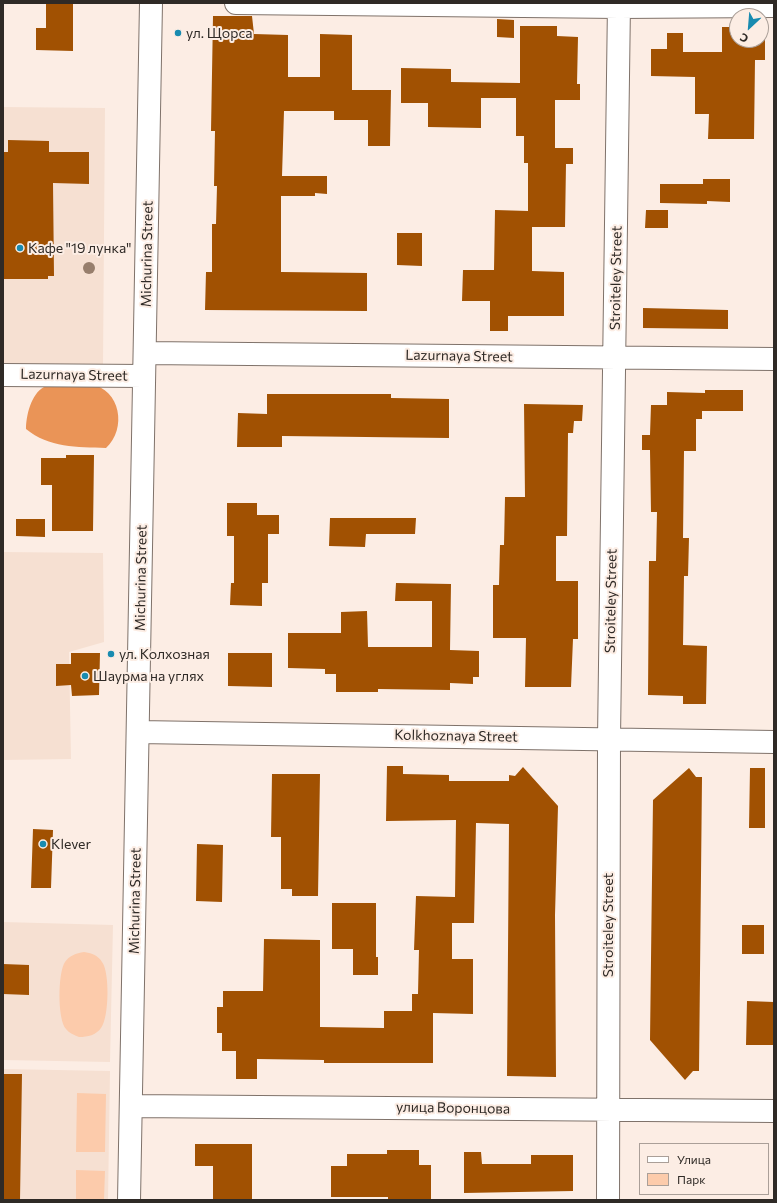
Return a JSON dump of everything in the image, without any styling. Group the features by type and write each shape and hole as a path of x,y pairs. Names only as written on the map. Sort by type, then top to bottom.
{"street":[{"name":"Michurina Street","path":"129,1200 151,3"},
{"path":"236,3 774,6"},
{"name":"Stroiteley Street","path":"608,1200 609,738 619,5"},
{"name":"Lazurnaya Street","path":"145,353 774,359"},
{"name":"Lazurnaya Street","path":"3,375 144,376"},
{"name":"Kolkhoznaya Street","path":"138,732 609,738 774,742"},
{"name":"улица Воронцова","path":"131,1106 774,1111"}],"shaded area":[{"path":"3,107 105,108 103,365 3,364"},
{"path":"56,383 90,384 100,387 109,393 118,411 118,421 117,431 113,440 106,448 74,447 54,443 44,440 26,429 30,406 39,390 45,386"},
{"path":"3,552 103,553 104,642 69,652 71,759 3,760"},
{"path":"3,922 113,925 110,1062 3,1060"},
{"path":"3,1069 110,1071 108,1200 3,1200"}],"green space":[{"path":"84,952 96,956 105,967 108,995 106,1015 101,1028 92,1035 79,1037 69,1032 63,1024 60,1006 60,985 65,962 73,955"},
{"path":"77,1093 106,1094 105,1152 76,1152"},
{"path":"76,1170 105,1171 104,1200 76,1200"}],"building":[{"path":"46,3 73,3 73,51 36,50 36,28 46,28"},
{"path":"213,16 252,16 254,34 288,35 288,77 320,77 320,34 352,35 352,90 391,90 390,146 368,146 368,120 334,120 334,111 284,111 282,176 327,176 327,194 315,193 315,196 281,196 281,272 367,273 367,311 205,310 206,272 212,272 212,224 216,224 217,186 214,186 215,131 211,131"},
{"path":"497,19 514,20 514,38 497,37"},
{"path":"520,26 557,26 557,36 578,37 577,84 580,84 580,100 555,100 555,148 573,148 573,164 566,164 565,227 532,227 532,271 564,272 564,316 508,316 508,331 490,331 490,301 462,301 463,270 494,270 495,210 528,211 528,163 524,163 524,136 516,136 516,98 481,98 481,128 428,127 428,103 401,103 401,68 451,69 451,82 520,83"},
{"path":"722,27 729,27 729,48 765,48 765,60 755,60 754,139 708,139 709,114 695,114 695,77 651,76 651,49 667,49 667,33 683,33 683,52 722,52"},
{"path":"8,140 49,141 49,152 89,152 89,184 53,183 54,276 48,276 48,279 3,279 3,152 8,152"},
{"path":"703,179 730,179 730,202 707,201 707,204 660,203 660,184 703,184"},
{"path":"646,210 668,210 668,228 645,228"},
{"path":"397,233 422,233 422,266 397,265"},
{"path":"643,308 728,310 728,329 643,328"},
{"path":"705,390 743,390 743,411 702,411 702,419 696,419 696,451 684,451 683,538 689,538 688,576 684,576 683,645 707,646 706,704 683,704 683,696 648,695 649,561 656,561 657,512 651,512 650,450 642,450 642,435 650,435 651,405 667,405 667,392 705,393"},
{"path":"267,394 391,394 391,398 449,399 449,438 282,436 282,447 237,447 238,413 267,414"},
{"path":"524,404 583,405 582,421 574,421 573,433 568,433 567,536 556,536 556,581 578,581 578,639 573,639 571,687 525,687 526,638 493,638 493,585 499,585 500,545 504,545 505,497 525,497"},
{"path":"66,455 94,455 93,531 52,531 52,485 41,485 41,458 66,458"},
{"path":"227,503 257,503 257,515 279,515 279,534 268,534 268,583 262,583 262,606 230,605 231,583 234,583 234,536 227,536"},
{"path":"330,518 416,518 415,534 366,534 365,547 329,546"},
{"path":"16,519 45,519 45,537 16,536"},
{"path":"396,583 451,584 450,650 479,651 479,677 473,677 473,684 450,683 450,690 378,689 378,692 336,692 336,674 325,674 325,669 288,668 288,633 341,633 341,612 367,611 368,647 432,647 432,601 395,601"},
{"path":"71,653 100,653 99,695 72,696 71,685 56,686 56,664 71,664"},
{"path":"228,653 272,653 272,687 228,686"},
{"path":"387,766 403,766 403,774 449,775 449,781 509,781 509,775 515,776 523,767 558,806 555,915 556,1077 507,1076 509,824 476,823 474,923 452,923 452,959 473,959 473,1014 433,1013 433,1063 324,1063 324,1060 257,1059 257,1079 236,1079 236,1051 222,1051 222,1033 217,1033 217,1007 223,1007 223,991 263,991 264,939 320,940 320,1027 384,1028 384,1011 412,1011 412,994 418,994 419,950 414,950 416,896 455,897 456,820 386,821"},
{"path":"689,768 696,777 702,777 699,1071 693,1071 685,1080 650,1040 653,800"},
{"path":"750,768 765,768 765,828 749,828"},
{"path":"272,774 320,774 318,896 292,896 292,889 281,889 281,837 271,837"},
{"path":"33,829 53,830 51,888 31,888"},
{"path":"197,844 223,845 222,902 196,901"},
{"path":"332,903 376,903 376,957 378,957 378,975 353,975 353,949 332,949"},
{"path":"742,925 764,925 764,954 742,954"},
{"path":"3,964 29,965 29,995 3,994"},
{"path":"747,1001 774,1002 774,1045 746,1045"},
{"path":"3,1074 22,1074 20,1200 3,1200"},
{"path":"195,1144 252,1144 252,1200 213,1200 213,1166 195,1166"},
{"path":"387,1150 419,1150 419,1165 431,1165 431,1200 388,1200 388,1197 331,1197 331,1166 347,1166 347,1154 387,1154"},
{"path":"464,1152 481,1152 482,1164 531,1164 531,1155 573,1155 573,1191 464,1193"}],"place":[{"name":"ул. Щорса","path":"178,33"},
{"name":"Кафе \"19 лунка\"","path":"20,248"},
{"name":"ул. Колхозная","path":"111,654"},
{"name":"Шаурма на углях","path":"85,676"},
{"name":"Klever","path":"43,844"}]}
